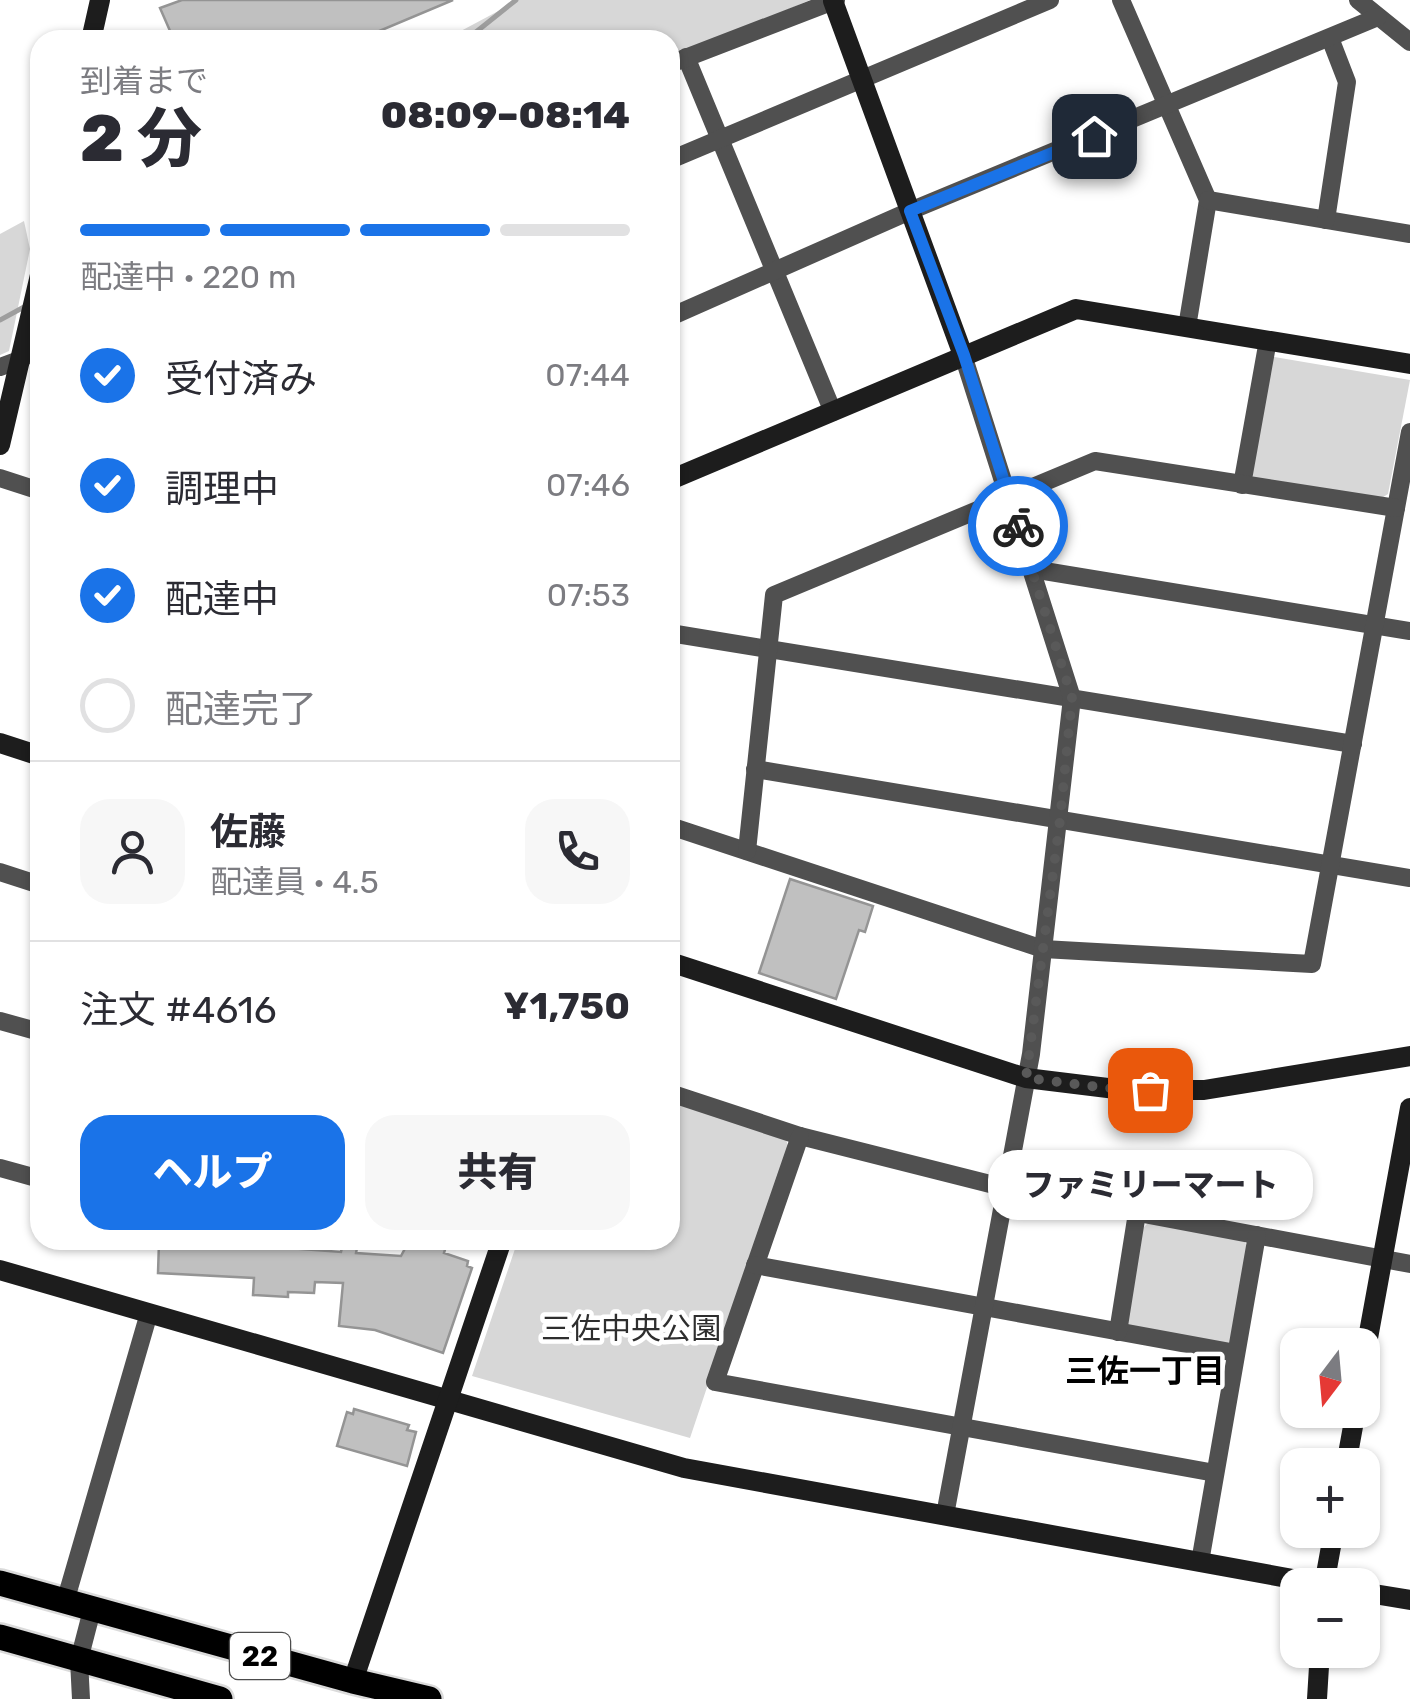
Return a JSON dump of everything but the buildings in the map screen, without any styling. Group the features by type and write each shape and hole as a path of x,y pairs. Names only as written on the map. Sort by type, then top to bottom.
{"main road":[{"name":"22","path":"0,1583 428,1699"},
{"name":"22","path":"0,1637 220,1699"}],"street":[{"path":"94,30 100,0"},
{"path":"680,60 834,0 964,355 1072,698 1026,1078 945,1516"},
{"path":"680,156 1050,0"},
{"path":"1122,0 1208,200 1187,327"},
{"path":"1358,0 1410,42"},
{"path":"680,312 910,211 1378,17"},
{"path":"1326,220 1346,82 1330,38"},
{"path":"680,65 720,139 833,412"},
{"path":"1208,200 1410,234"},
{"path":"680,476 1076,309 1410,364"},
{"path":"0,445 30,321"},
{"path":"1242,486 1268,340"},
{"path":"0,367 22,359 30,350"},
{"path":"680,829 1043,949 1312,964 1410,432"},
{"path":"747,851 774,595 1095,461 1396,508"},
{"path":"0,478 30,488"},
{"path":"1032,569 1410,631"},
{"path":"680,635 1353,744"},
{"path":"0,743 30,753"},
{"path":"756,769 1410,878"},
{"path":"0,872 30,882"},
{"path":"680,965 1026,1078 1124,1090 1204,1090 1410,1056"},
{"path":"0,1021 30,1029"},
{"path":"680,1096 800,1136 1006,1188 1410,1264"},
{"path":"1370,1328 1410,1108"},
{"path":"800,1136 715,1382 1215,1473"},
{"path":"0,1168 30,1176"},
{"path":"1118,1332 1137,1213"},
{"path":"1200,1562 1256,1235"},
{"path":"353,1681 499,1250"},
{"path":"755,1265 1236,1353"},
{"path":"0,1270 684,1468 1280,1577"},
{"path":"64,1602 149,1313"},
{"path":"1380,1595 1410,1600"},
{"path":"81,1699 79,1660 92,1610"},
{"path":"1317,1699 1319,1668"}],"green space":[{"path":"519,0 810,0 680,56 680,30 463,30"},
{"path":"24,221 30,249 9,351 0,355 0,234"},
{"path":"1269,356 1410,380 1388,494 1380,499 1254,479"},
{"name":"三佐中央公園","path":"680,1104 786,1139 788,1146 690,1438 472,1376 515,1250 680,1250"},
{"path":"1148,1223 1244,1240 1248,1248 1231,1342 1224,1346 1129,1329 1125,1321 1143,1228"}],"waterway":[{"path":"478,30 516,0"},
{"path":"0,320 24,307"}],"way so far":[{"path":"1018,526 1072,698 1026,1078 1150,1090"}],"place":[{"name":"ファミリーマート","path":"1150,1090"}],"district":[{"name":"三佐一丁目","path":"1145,1371"}],"route":[{"path":"1018,526 964,355 910,211 1094,136"}]}
